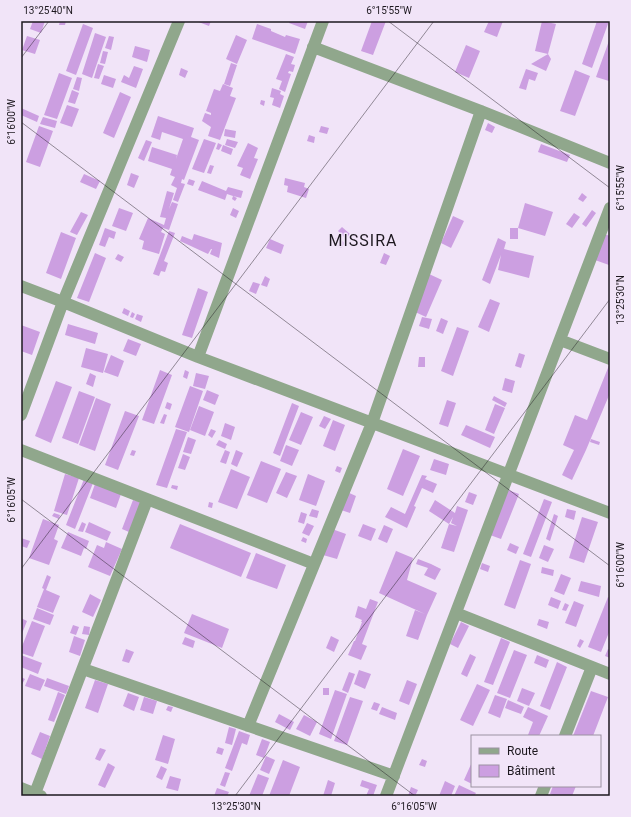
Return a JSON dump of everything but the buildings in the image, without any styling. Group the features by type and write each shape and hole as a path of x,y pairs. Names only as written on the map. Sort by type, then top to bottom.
{"street":[{"path":"21,415 63,302 179,21"},
{"path":"198,357 323,21"},
{"path":"313,47 482,111 610,163"},
{"path":"248,726 372,423 482,111"},
{"path":"386,796 610,208"},
{"path":"21,286 198,357 610,513"},
{"path":"560,340 610,359"},
{"path":"21,450 314,564"},
{"path":"21,788 37,795 147,500"},
{"path":"456,613 610,674"},
{"path":"565,735 592,667"},
{"path":"83,669 394,776"}],"district":[{"name":"MISSIRA","path":"363,240"}]}
